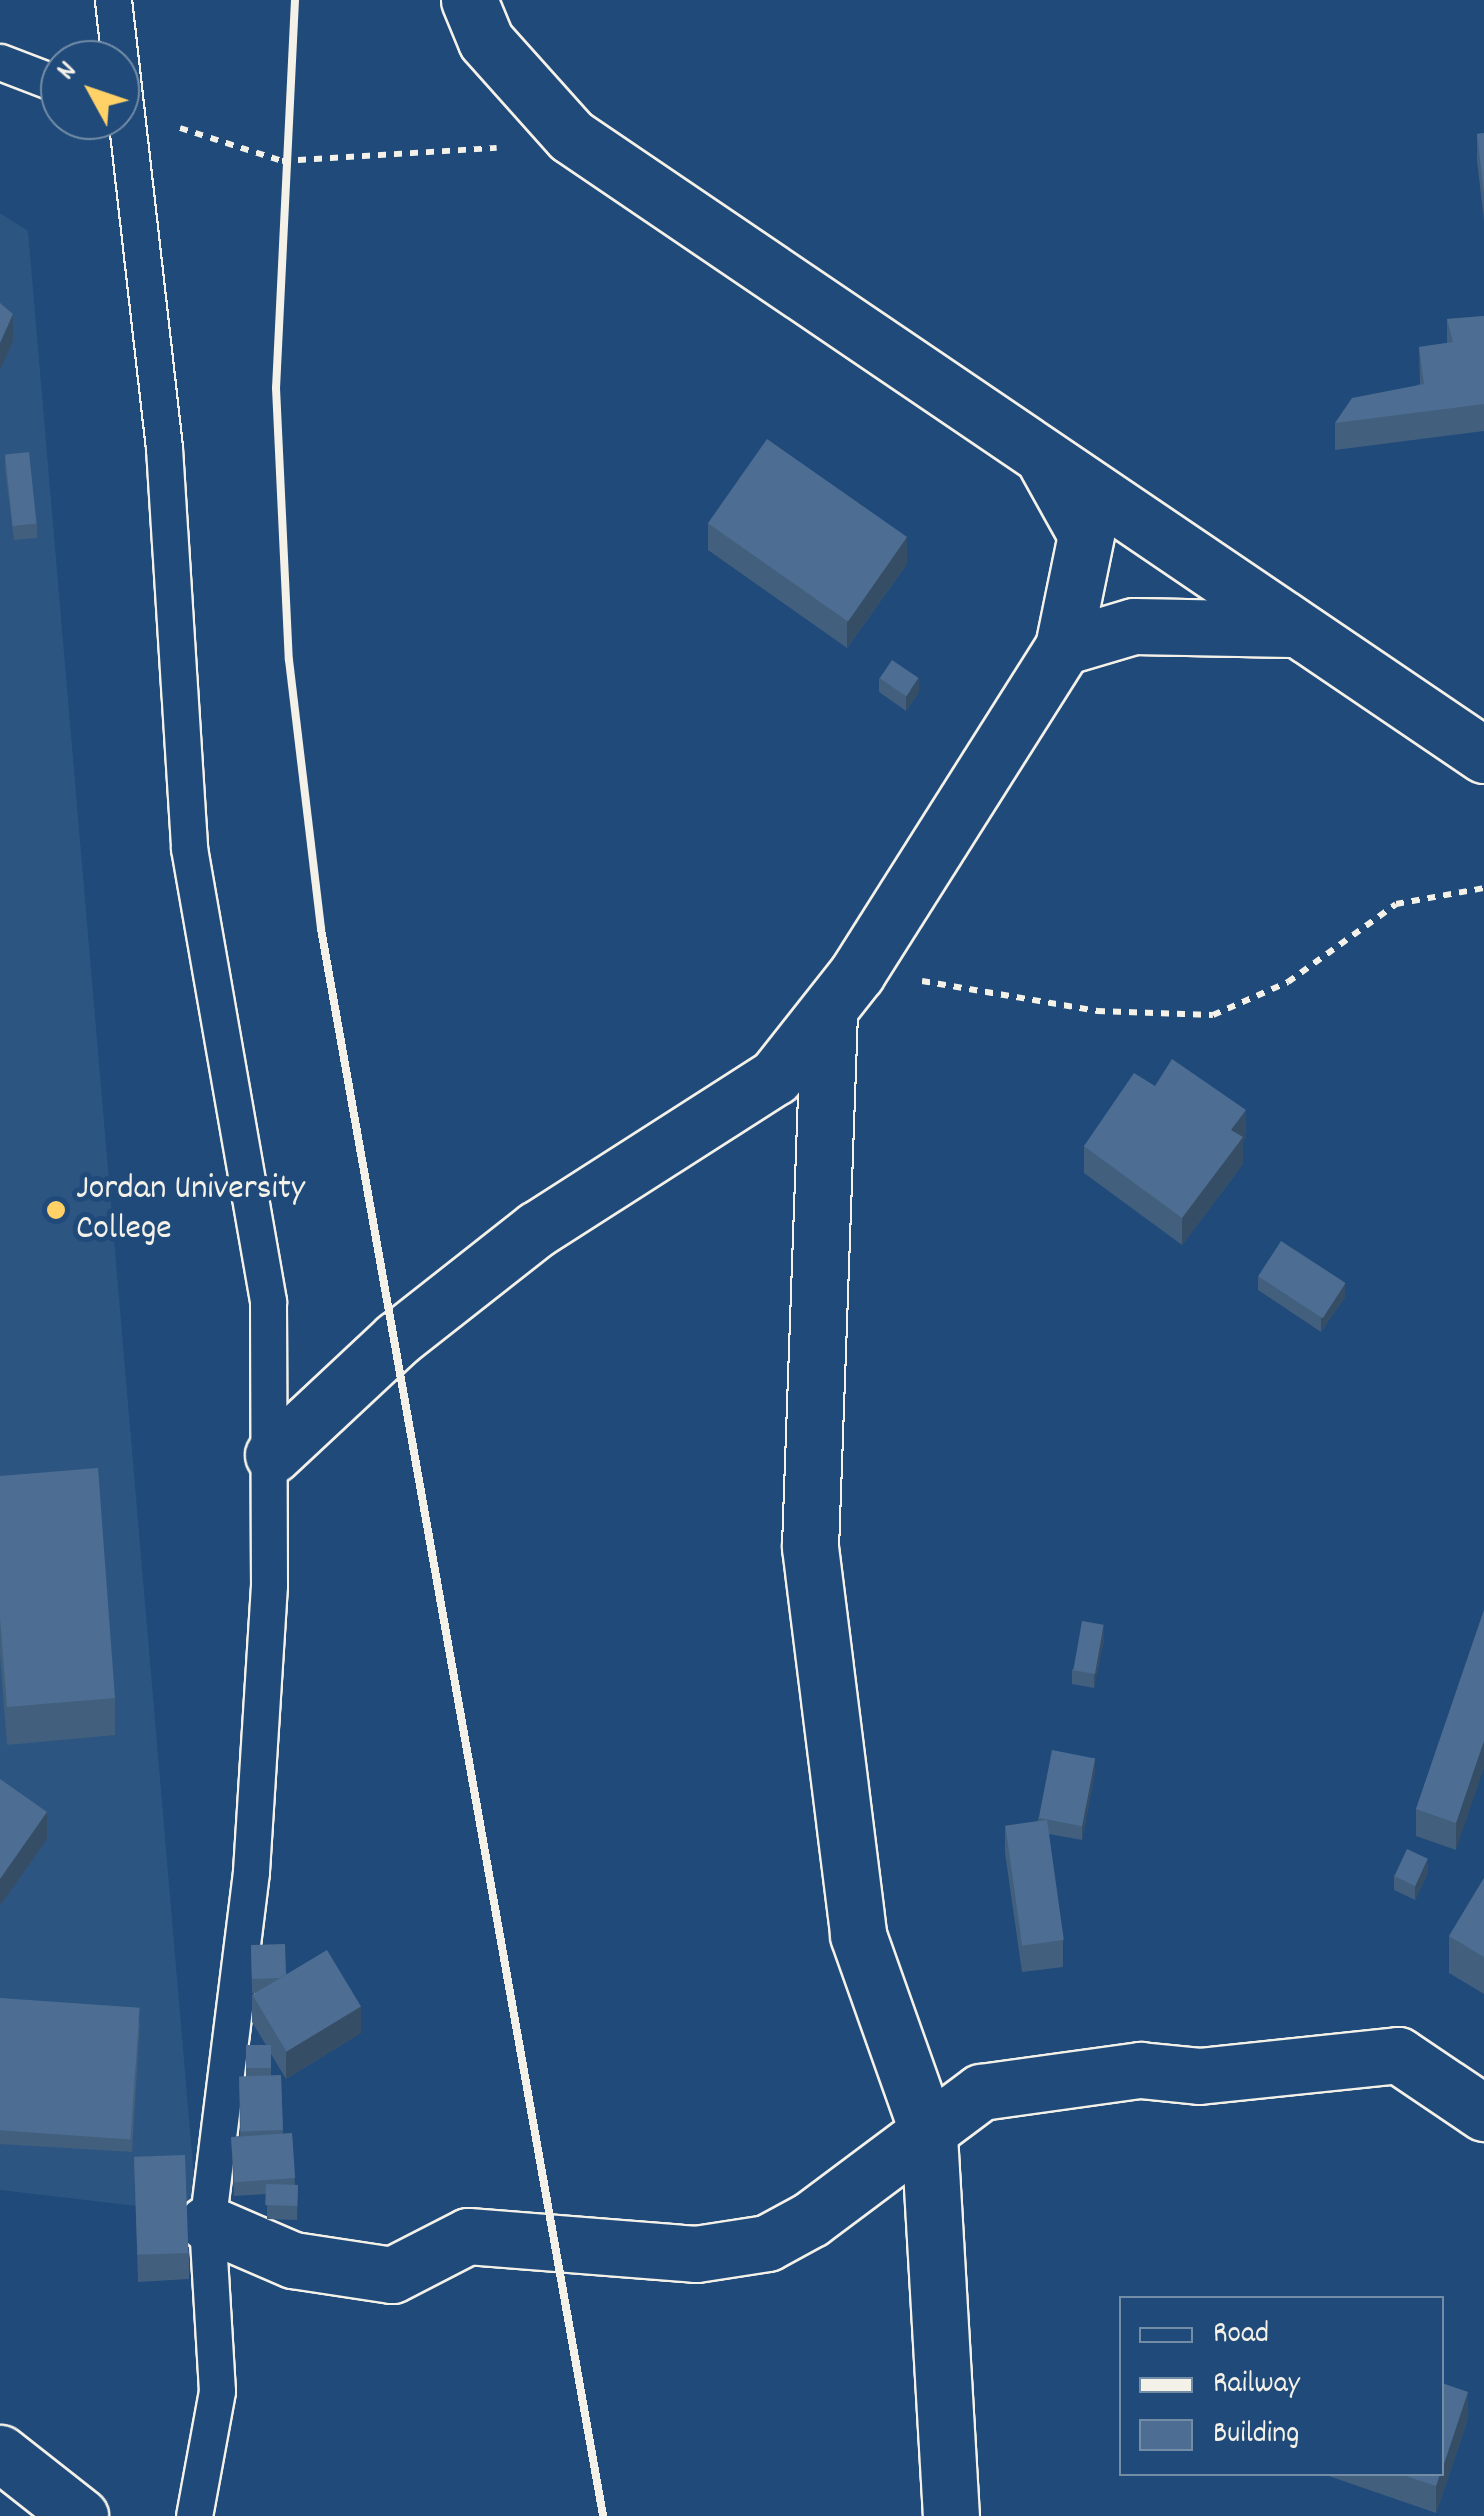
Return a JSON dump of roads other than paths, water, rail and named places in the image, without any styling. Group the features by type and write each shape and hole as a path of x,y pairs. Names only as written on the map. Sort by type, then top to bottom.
{"street":[{"path":"469,0 486,41 571,136 1038,449 1291,629 1484,755"},
{"path":"272,1455 397,1338 537,1229 775,1077 844,992 1063,647 1086,535 1038,449"},
{"path":"1063,647 1134,626 1291,629"},
{"path":"844,992 810,1547 858,1935 929,2135 951,2516"},
{"path":"208,2223 294,2260 392,2275 468,2236 696,2254 767,2243 929,2135 981,2092 1140,2070 1198,2076 1398,2054 1484,2113"},
{"path":"0,2453 80,2516"}],"lane":[{"path":"113,0 118,40"},
{"path":"0,62 40,77"},
{"path":"128,140 189,848 268,1301 272,1455 251,1872 208,2223 217,2391 194,2516"}],"railway":[{"path":"295,0 276,388 289,660 321,929 603,2516"}],"place":[{"name":"Jordan University College","path":"56,1210"}]}
